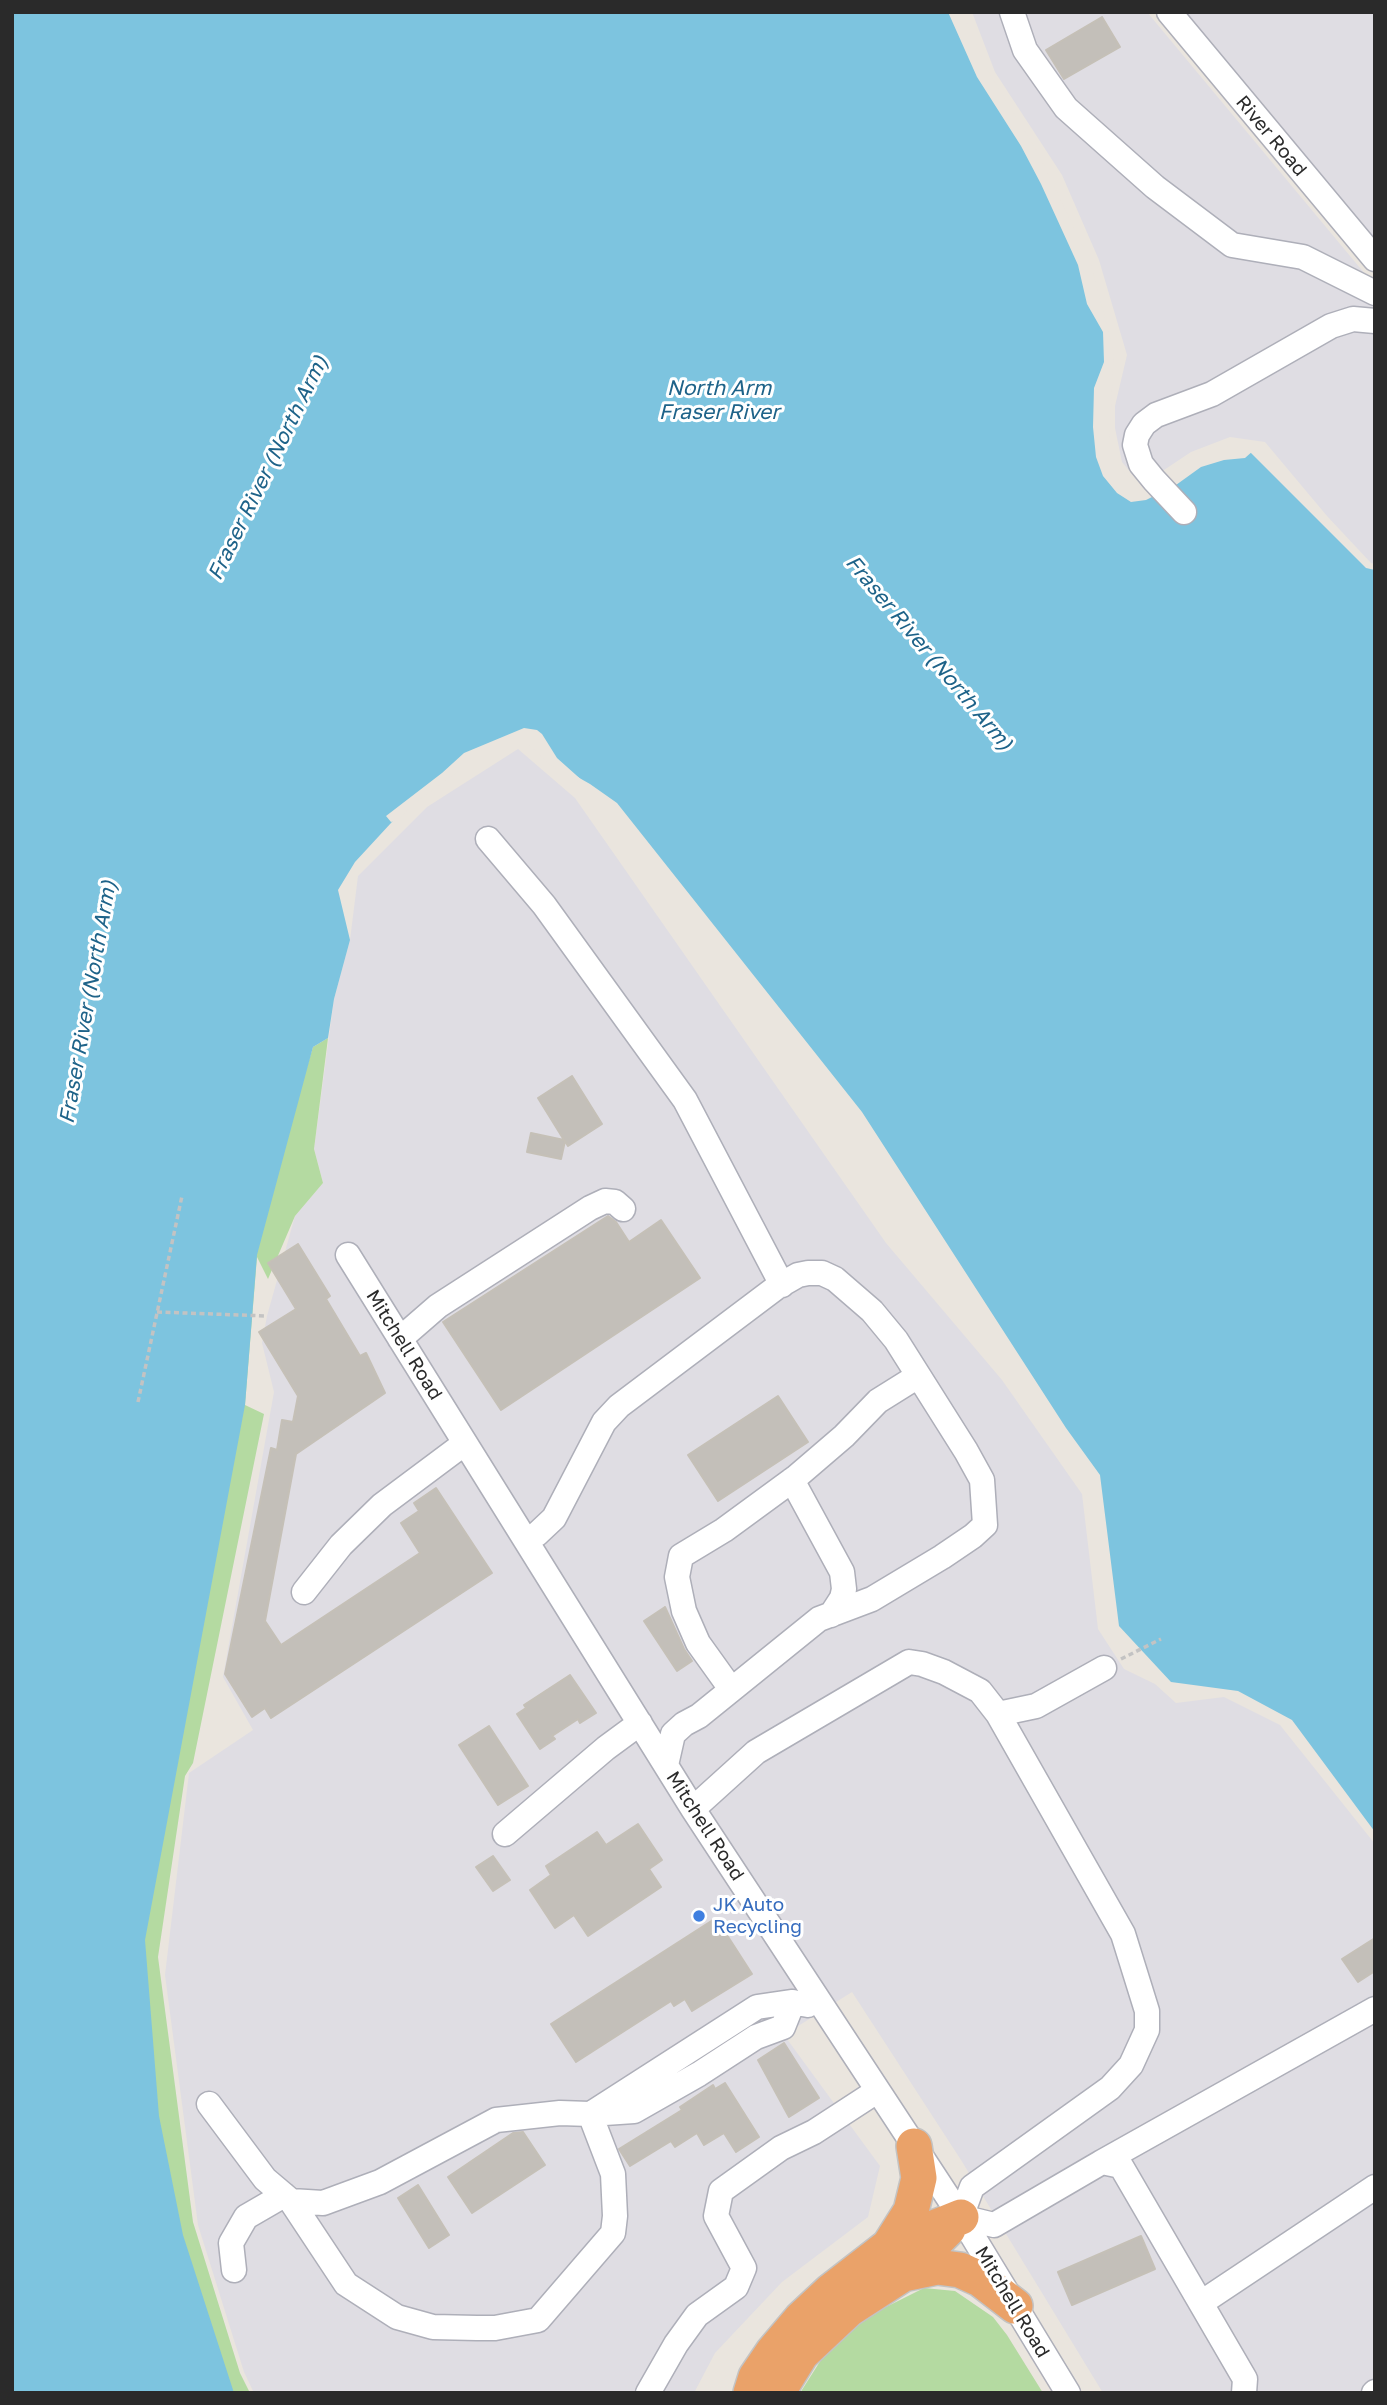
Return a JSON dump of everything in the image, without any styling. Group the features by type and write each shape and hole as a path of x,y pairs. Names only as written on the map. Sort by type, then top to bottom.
{"highway":[{"path":"777,2393 801,2354 896,2260 919,2178 914,2146"},
{"path":"751,2393 756,2377 773,2352 801,2319 831,2291 896,2260 961,2217"},
{"path":"896,2260 960,2270 980,2278 1015,2306"}],"street":[{"path":"1012,12 1025,50 1066,108 1155,187 1231,245 1303,257 1375,293"},
{"name":"River Road","path":"1169,12 1375,259"},
{"path":"1184,512 1141,464 1135,445 1137,435 1144,424 1156,415 1212,394 1331,326 1353,319 1375,321"},
{"path":"488,839 544,905 685,1100 782,1285"},
{"path":"400,1339 438,1306 590,1208 605,1201 615,1202 623,1209"},
{"name":"Mitchell Road","path":"348,1255 693,1809 961,2217 1068,2393"},
{"path":"526,1540 554,1518 604,1422 619,1406 798,1275 822,1273 835,1279 872,1311 896,1340 982,1480 985,1525 942,1557 872,1599 819,1619 673,1734 666,1765"},
{"path":"732,1689 698,1643 684,1611 677,1577 681,1556 724,1530 792,1480 844,1436 878,1401 918,1376"},
{"path":"304,1592 341,1545 382,1505 465,1443"},
{"path":"792,1480 842,1572 842,1598 831,1615"},
{"path":"693,1809 756,1752 909,1662 944,1672 981,1691 998,1714 1124,1934 1147,2011 1147,2030 1131,2064 1116,2081 972,2187 961,2217 994,2225 1375,2009"},
{"path":"998,1714 1036,1706 1104,1668"},
{"path":"505,1834 596,1756 640,1723"},
{"path":"234,2270 231,2243 246,2217 287,2198 323,2203 380,2182 496,2120 560,2113 590,2114 757,2007 793,2002 815,2006 827,2013"},
{"path":"648,2393 676,2344 697,2315 736,2287 744,2268 716,2216 721,2191 781,2148 814,2132 877,2091"},
{"path":"209,2104 265,2179 287,2198 346,2284 397,2317 433,2327 477,2329 538,2320 613,2233 614,2174 590,2114"},
{"path":"1102,2162 1121,2166 1245,2379 1244,2393"},
{"path":"1201,2303 1375,2187"}],"path":[{"path":"138,1402 182,1196"},
{"path":"157,1312 267,1316"},
{"path":"1104,1668 1161,1639"}],"shaded area":[{"path":"972,12 1147,12 1375,286 1375,564 1371,563 1327,516 1265,442 1230,437 1191,452 1161,472 1184,519 1141,485 1122,462 1115,428 1115,406 1127,355 1099,260 1062,175 995,72"},
{"path":"1169,12 1375,12 1375,259"},
{"path":"518,749 575,798 886,1243 1002,1380 1082,1494 1098,1629 1124,1669 1155,1684 1176,1703 1224,1697 1280,1725 1375,1844 1375,2393 1103,2393 961,2160 852,1992 784,2035 880,2166 868,2217 782,2282 715,2353 694,2393 254,2393 244,2372 198,2225 165,1975 189,1773 253,1730 223,1677 274,1392 262,1343 295,1216 323,1183 314,1149 334,999 350,940 358,876 427,807"}],"green space":[{"path":"328,1038 314,1149 323,1183 295,1216 268,1279 257,1257 245,1405 264,1414 193,1763 185,1776 158,1957 193,2222 240,2373 250,2393 206,2393 127,2051 150,1584 313,1047"},
{"path":"924,2288 955,2291 993,2317 1043,2393 800,2393 840,2330"}],"water":[{"name":"North Arm Fraser River","path":"12,12 956,12 982,68 1087,262 1109,342 1106,444 1111,461 1138,489 1191,458 1249,451 1366,568 1375,570 1375,1832 1292,1720 1238,1691 1171,1682 1119,1626 1100,1475 1066,1428 862,1112 617,803 551,762 529,741 514,738 461,765 403,810 355,862 338,890 350,940 334,999 328,1038 313,1047 257,1255 245,1405 145,1940 159,2116 183,2235 234,2393 12,2393"}],"pier":[{"path":"948,12 960,12 968,25 985,66 1037,151 1090,261 1114,352 1109,444 1114,459 1125,474 1139,486 1145,485 1189,455 1214,446 1254,450 1245,458 1224,460 1201,467 1176,485 1146,500 1131,502 1117,493 1103,476 1096,457 1093,427 1094,388 1104,362 1103,332 1087,304 1078,265 1041,184 1021,146 977,77"},
{"path":"524,728 537,730 542,734 557,758 594,791 550,765 528,744 515,742 463,768 412,805 398,820 391,822 386,816 464,753"}],"building":[{"path":"1102,17 1120,47 1064,79 1046,50"},
{"path":"572,1076 602,1124 568,1146 565,1141 561,1159 527,1152 531,1133 564,1140 538,1098"},
{"path":"608,1216 616,1222 629,1242 661,1220 700,1278 501,1410 443,1322"},
{"path":"298,1244 330,1296 326,1299 360,1356 366,1353 385,1393 296,1454 265,1621 281,1645 420,1553 401,1523 419,1511 414,1503 436,1488 492,1573 271,1718 265,1708 252,1717 225,1674 271,1448 277,1450 282,1420 293,1422 298,1396 259,1332 296,1309 268,1263"},
{"path":"778,1396 808,1442 718,1501 688,1455"},
{"path":"665,1607 692,1661 677,1671 644,1621"},
{"path":"570,1675 596,1713 580,1723 578,1719 552,1736 555,1739 540,1749 517,1714 526,1708 524,1705"},
{"path":"489,1726 528,1786 498,1805 459,1745"},
{"path":"638,1824 662,1860 649,1869 661,1887 588,1936 574,1915 555,1928 530,1890 551,1875 546,1866 597,1832 606,1845"},
{"path":"493,1856 510,1880 493,1891 476,1867"},
{"path":"716,1918 752,1974 692,2011 685,1999 674,2006 671,2001 576,2062 551,2024"},
{"path":"1375,1938 1375,1971 1358,1982 1342,1959"},
{"path":"784,2043 819,2098 789,2117 758,2060"},
{"path":"725,2083 759,2137 736,2152 724,2133 704,2145 697,2133 675,2147 671,2141 630,2166 619,2149 682,2110 680,2107 713,2085 715,2089"},
{"path":"523,2132 545,2165 472,2213 448,2177 513,2133"},
{"path":"418,2185 449,2235 429,2248 398,2198"},
{"path":"1141,2236 1155,2269 1072,2305 1058,2272"}],"place":[{"name":"JK Auto Recycling","path":"699,1916"}],"water label":[{"name":"Fraser River (North Arm)","path":"268,468"},
{"name":"Fraser River (North Arm)","path":"929,653"},
{"name":"Fraser River (North Arm)","path":"88,1002"}]}
